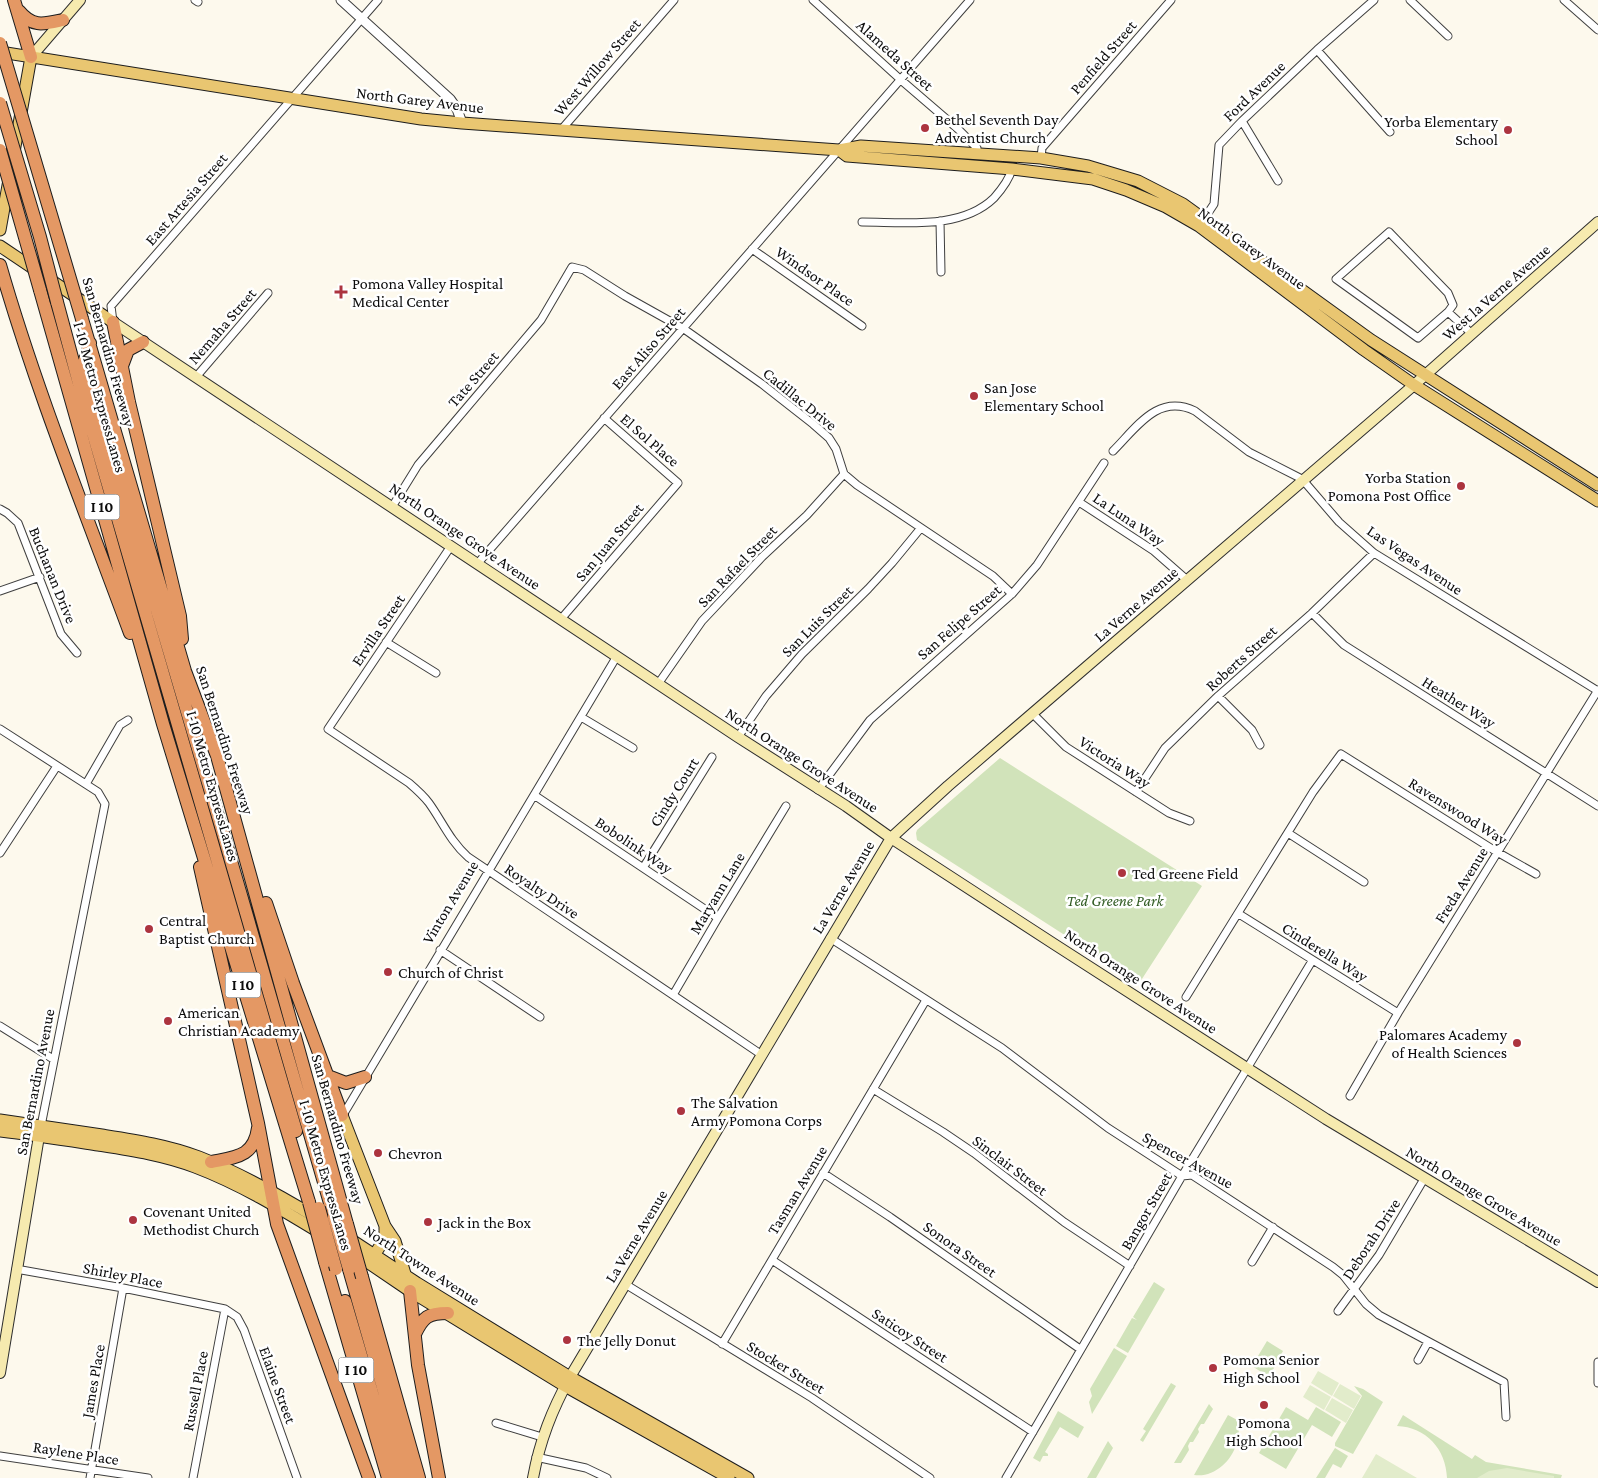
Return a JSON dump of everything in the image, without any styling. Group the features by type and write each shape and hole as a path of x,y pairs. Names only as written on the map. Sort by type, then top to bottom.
{"highway":[{"path":"15,3 26,19 35,23 48,24 63,20"},
{"path":"15,3 32,57"},
{"name":"San Bernardino Freeway","path":"0,43 90,343 185,671 217,756 420,1478"},
{"name":"I-10 Metro ExpressLanes","path":"0,103 40,236 84,402 311,1183 314,1205 342,1269 409,1478"},
{"name":"I 10","path":"0,150 163,724 314,1205 325,1262 388,1478"},
{"path":"0,265 2,278 51,420 163,724"},
{"path":"113,322 180,616 185,671"},
{"path":"122,366 128,350 143,342"},
{"name":"I-10 Metro ExpressLanes","path":"90,343 84,363 334,1217 342,1269 367,1373 397,1478"},
{"path":"217,756 293,983 342,1115"},
{"path":"177,767 258,1123 277,1224 368,1478"},
{"path":"328,1076 346,1083 365,1078"},
{"path":"211,1162 234,1158 251,1148 256,1138 258,1123"},
{"path":"410,1290 418,1365 439,1478"},
{"path":"415,1334 420,1324 427,1317 439,1313 448,1314"}],"main road":[{"path":"0,230 32,57 80,0"},
{"name":"North Garey Avenue","path":"0,52 462,123 839,150 861,146 977,152 1041,158 1113,172 1138,181 1176,200 1201,223 1358,346 1414,385 1598,501"},
{"name":"North Garey Avenue","path":"839,150 847,156 1012,169 1093,179 1126,190 1166,207 1201,223 1425,375 1598,487"},
{"path":"1012,169 1012,162 1014,160 1055,165 1070,163"},
{"name":"West la Verne Avenue","path":"1414,385 1597,224"},
{"name":"North Orange Grove Avenue","path":"0,246 818,790 846,806 891,838 1326,1119 1598,1282"},
{"name":"La Verne Avenue","path":"533,1478 536,1458 548,1419 568,1381 891,838 948,786 1302,479 1414,385"},
{"path":"1581,491 1598,487"},
{"path":"342,1115 385,1226 395,1241 410,1290"},
{"name":"North Towne Avenue","path":"0,1120 40,1131 157,1155 193,1166 272,1198 448,1314 748,1478"},
{"name":"North Towne Avenue","path":"0,1131 40,1131 160,1145 198,1156 211,1162 272,1198 376,1254 406,1276 568,1381 729,1478"},
{"name":"San Bernardino Avenue","path":"0,1373 40,1131"},
{"path":"376,1254 384,1238 385,1226"},
{"path":"374,1267 388,1273 406,1276"}],"street":[{"path":"341,0 450,99 457,109 462,123"},
{"name":"East Artesia Street","path":"113,322 112,306 378,0"},
{"name":"West Willow Street","path":"561,130 674,0"},
{"name":"Alameda Street","path":"813,0 958,129 977,148 977,152"},
{"name":"East Aliso Street","path":"478,563 970,0"},
{"name":"Penfield Street","path":"1041,158 1042,148 1171,0"},
{"name":"Ford Avenue","path":"1201,223 1214,204 1219,145 1317,50 1374,0"},
{"path":"1410,0 1448,36"},
{"path":"1564,0 1598,30"},
{"path":"1317,50 1390,132"},
{"path":"1242,121 1278,181"},
{"path":"862,222 940,221 971,214 985,206 998,194 1010,178 1012,169"},
{"path":"940,221 941,272"},
{"path":"1389,232 1448,293 1453,305 1448,312 1418,338 1336,279 1389,232"},
{"name":"Windsor Place","path":"752,249 862,326"},
{"name":"Cadillac Drive","path":"572,267 584,270 625,296 684,329 713,348 813,424 829,438 836,449 844,474"},
{"name":"Tate Street","path":"392,507 423,458 541,320 572,267"},
{"name":"Nemaha Street","path":"196,377 268,293"},
{"path":"1448,312 1471,333"},
{"name":"Las Vegas Avenue","path":"1113,450 1156,410 1168,406 1179,406 1195,411 1255,456 1302,479 1339,522 1374,553 1598,691"},
{"name":"El Sol Place","path":"604,418 678,483"},
{"name":"San Felipe Street","path":"818,790 858,735 883,708 1012,594 1037,565 1104,464"},
{"path":"844,474 920,529 986,571 1012,594"},
{"name":"San Rafael Street","path":"658,684 702,622 762,557 807,515 844,474"},
{"name":"San Juan Street","path":"561,619 678,483"},
{"name":"La Luna Way","path":"1079,502 1154,551 1187,580"},
{"name":"Buchanan Drive","path":"0,509 18,523 61,634 77,653"},
{"name":"San Luis Street","path":"738,737 766,696 802,654 868,589 920,529"},
{"name":"Ervilla Street","path":"328,729 451,546"},
{"name":"Roberts Street","path":"1136,792 1165,748 1218,696 1312,613 1374,553"},
{"path":"0,591 40,578"},
{"name":"Heather Way","path":"1312,613 1344,644 1598,806"},
{"path":"386,642 436,674"},
{"name":"Vinton Avenue","path":"342,1115 617,656"},
{"name":"Freda Avenue","path":"1350,1096 1398,1013 1598,691"},
{"path":"1218,696 1252,730 1260,745"},
{"name":"Victoria Way","path":"1033,714 1066,747 1169,813 1190,821"},
{"path":"581,717 633,748"},
{"path":"0,729 86,784 120,725 128,720"},
{"name":"Royalty Drive","path":"328,729 409,782 429,803 457,848 488,871 762,1055"},
{"name":"Ravenswood Way","path":"1288,833 1313,792 1341,754 1497,852 1536,874"},
{"name":"Cindy Court","path":"643,868 712,757"},
{"path":"0,853 57,766"},
{"name":"San Bernardino Avenue","path":"40,1131 105,804 98,792 86,784"},
{"name":"Bobolink Way","path":"534,795 718,918"},
{"name":"Maryann Lane","path":"673,995 786,806"},
{"path":"1186,997 1288,833 1364,882"},
{"name":"Cinderella Way","path":"1239,914 1398,1013"},
{"name":"Spencer Avenue","path":"830,938 1002,1048 1108,1128 1182,1176 1192,1175 1333,1266 1379,1315 1504,1382 1506,1416"},
{"path":"440,950 540,1016"},
{"name":"Bangor Street","path":"1006,1478 1182,1176 1312,960"},
{"name":"Tasman Avenue","path":"722,1344 926,1000"},
{"path":"0,1026 53,1059"},
{"name":"Sinclair Street","path":"873,1088 943,1132 1064,1222 1130,1266"},
{"name":"Sonora Street","path":"823,1173 890,1217 1080,1349"},
{"name":"Deborah Drive","path":"1338,1311 1379,1255 1424,1179"},
{"path":"1252,1262 1273,1227"},
{"name":"Saticoy Street","path":"772,1260 1033,1432"},
{"name":"Shirley Place","path":"16,1269 225,1309"},
{"name":"Stocker Street","path":"625,1284 812,1398 930,1478"},
{"name":"James Place","path":"90,1478 123,1288"},
{"name":"Russell Place","path":"193,1478 225,1309"},
{"name":"Elaine Street","path":"225,1309 237,1317 244,1330 297,1478"},
{"path":"1418,1360 1428,1342"},
{"path":"1598,1362 1598,1383"},
{"path":"496,1424 542,1437"},
{"name":"Raylene Place","path":"0,1456 148,1478"},
{"path":"536,1458 586,1468 607,1478"}],"green space":[{"name":"Ted Greene Park","path":"1000,758 1202,886 1140,982 917,840 917,830"},
{"path":"1154,1282 1165,1289 1128,1353 1116,1346 1132,1318 1137,1320 1133,1317"},
{"path":"1267,1341 1283,1351 1269,1377 1252,1366"},
{"path":"1114,1348 1127,1356 1092,1414 1089,1402 1092,1396 1090,1389"},
{"path":"1318,1371 1339,1383 1332,1396 1311,1383"},
{"path":"1171,1383 1176,1386 1143,1442 1140,1440 1146,1431 1143,1429"},
{"path":"1340,1384 1361,1396 1354,1409 1333,1396"},
{"path":"1310,1385 1331,1397 1324,1410 1303,1397"},
{"path":"1354,1386 1363,1389 1383,1402 1353,1454 1335,1446 1335,1443 1362,1396"},
{"path":"1332,1398 1353,1410 1346,1423 1325,1410"},
{"path":"1209,1404 1213,1409 1204,1424 1201,1424 1193,1442 1190,1442 1189,1450 1181,1463 1174,1463"},
{"path":"1286,1407 1308,1420 1316,1407 1341,1422 1332,1437 1312,1425 1286,1469 1259,1453"},
{"path":"1058,1411 1084,1427 1078,1438 1060,1427 1045,1452 1048,1456 1043,1456 1040,1462 1033,1458"},
{"path":"1228,1415 1239,1421 1238,1439 1234,1451 1220,1468 1208,1474 1194,1475"},
{"path":"1403,1415 1472,1459 1475,1455 1486,1462 1562,1475 1561,1478 1447,1478 1443,1458 1432,1441 1417,1430 1397,1426"},
{"path":"1108,1441 1113,1448 1096,1478 1087,1478"},
{"path":"1335,1448 1348,1456 1341,1468 1333,1464 1325,1478 1316,1478"},
{"path":"1376,1454 1417,1478 1362,1478"},
{"path":"1507,1468 1554,1476 1554,1478 1477,1478 1489,1471"}],"place":[{"name":"Bethel Seventh Day Adventist Church","path":"925,128"},
{"name":"Yorba Elementary School","path":"1508,130"},
{"name":"Pomona Valley Hospital Medical Center","path":"341,292"},
{"name":"San Jose Elementary School","path":"974,396"},
{"name":"Yorba Station Pomona Post Office","path":"1461,486"},
{"name":"Ted Greene Field","path":"1122,873"},
{"name":"Central Baptist Church","path":"149,929"},
{"name":"Church of Christ","path":"388,972"},
{"name":"American Christian Academy","path":"168,1021"},
{"name":"Palomares Academy of Health Sciences","path":"1517,1043"},
{"name":"The Salvation Army Pomona Corps","path":"681,1111"},
{"name":"Chevron","path":"378,1153"},
{"name":"Covenant United Methodist Church","path":"133,1220"},
{"name":"Jack in the Box","path":"428,1222"},
{"name":"The Jelly Donut","path":"567,1340"},
{"name":"Pomona Senior High School","path":"1213,1368"},
{"name":"Pomona High School","path":"1264,1405"}]}
